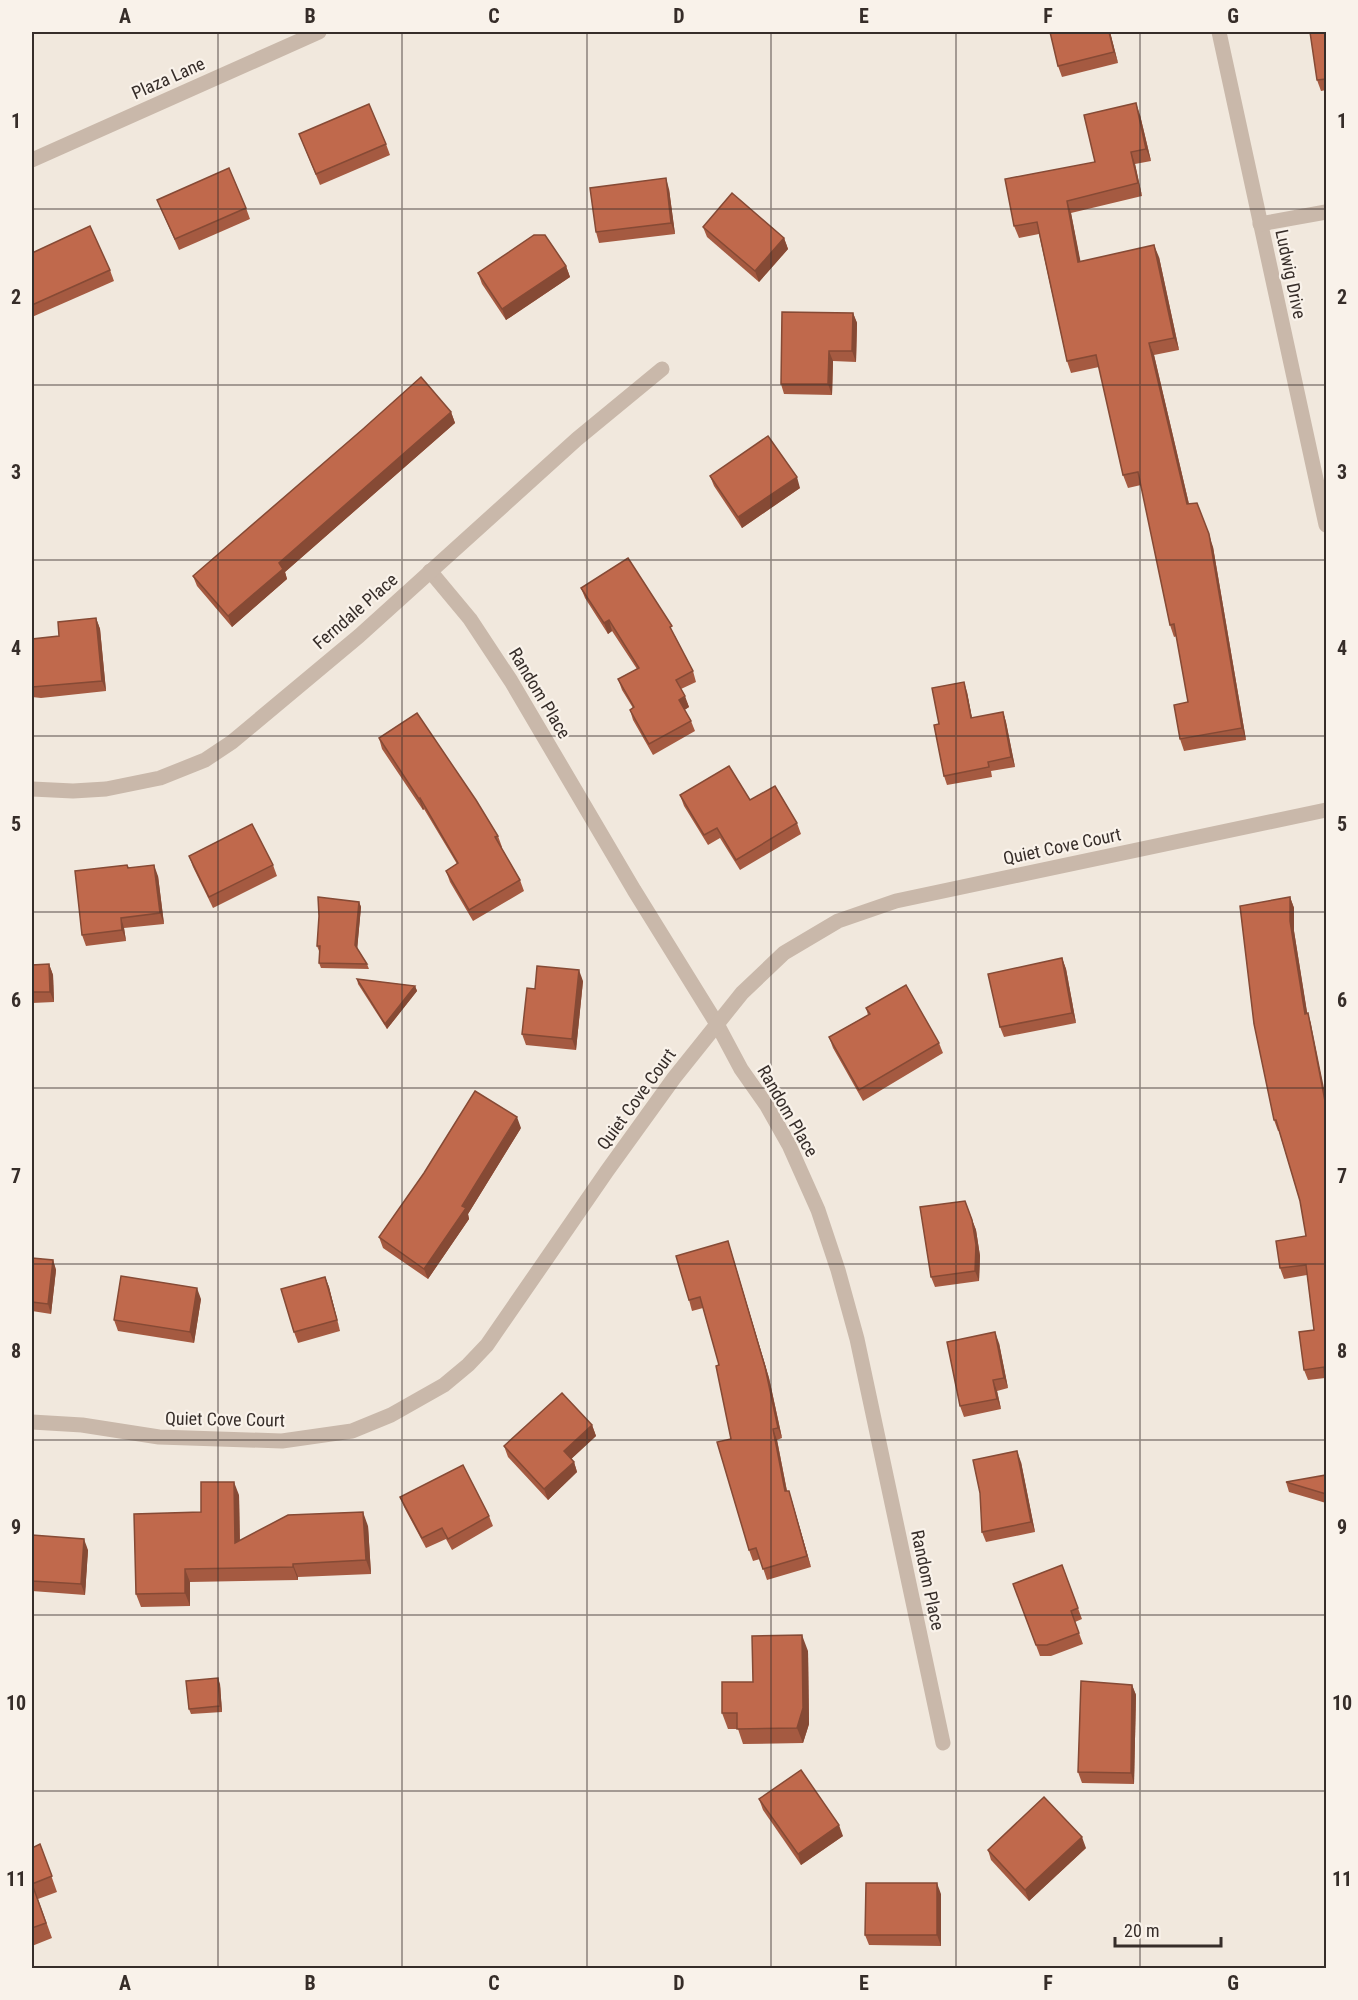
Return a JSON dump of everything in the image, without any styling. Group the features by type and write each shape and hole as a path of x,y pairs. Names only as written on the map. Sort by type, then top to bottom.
{"street":[{"name":"Plaza Lane","path":"32,160 320,32"},
{"name":"Ludwig Drive","path":"1219,32 1326,525"},
{"path":"1260,224 1326,212"},
{"name":"Ferndale Place","path":"32,789 73,791 106,789 160,778 205,759 232,742 359,636 577,439 662,369"},
{"name":"Random Place","path":"430,571 470,619 511,681 634,890 717,1024 741,1069 767,1106 789,1145 818,1210 857,1339 943,1743"},
{"name":"Quiet Cove Court","path":"32,1422 82,1425 159,1437 282,1441 352,1431 391,1415 444,1385 487,1345 674,1078 742,993 784,953 838,921 896,901 1326,810"}],"building":[{"path":"1050,32 1109,32 1114,52 1058,66"},
{"path":"1310,32 1326,32 1326,79 1317,80"},
{"path":"1136,103 1146,149 1131,152 1138,183 1067,201 1078,262 1154,245 1174,338 1149,343 1187,504 1197,503 1209,534 1242,728 1180,739 1174,705 1188,702 1174,624 1170,625 1138,472 1123,475 1096,355 1067,361 1037,222 1014,226 1005,179 1095,162 1084,115"},
{"path":"369,104 386,144 316,174 299,134"},
{"path":"229,168 246,208 175,239 157,200"},
{"path":"666,178 671,223 596,232 590,188"},
{"path":"732,193 784,238 755,271 703,227"},
{"path":"90,226 110,270 32,305 32,253"},
{"path":"534,235 545,235 566,266 502,309 478,273"},
{"path":"782,312 853,313 852,351 829,351 828,384 781,384"},
{"path":"421,377 451,412 279,563 283,569 228,616 193,576"},
{"path":"768,436 797,477 738,517 710,476"},
{"path":"628,558 672,626 670,627 693,671 676,680 685,696 679,700 691,721 649,744 630,710 634,707 618,679 639,668 609,620 604,623 581,588"},
{"path":"96,618 102,681 32,687 32,639 59,636 58,622"},
{"path":"964,682 971,718 1003,712 1011,757 988,762 989,767 944,776 934,725 939,724 932,688"},
{"path":"417,713 476,800 498,836 495,837 520,880 469,910 446,871 458,863 420,798 379,738"},
{"path":"729,766 750,800 775,786 797,823 736,860 717,828 704,835 680,795"},
{"path":"252,824 273,865 209,897 189,856"},
{"path":"127,865 128,868 154,865 160,913 121,918 122,930 82,935 75,871"},
{"path":"318,897 359,902 355,945 367,964 319,963"},
{"path":"1290,897 1290,921 1305,1014 1308,1013 1326,1106 1326,1387 1324,1367 1304,1370 1299,1332 1314,1330 1306,1265 1280,1268 1276,1241 1306,1236 1300,1201 1276,1120 1274,1120 1254,1024 1240,906"},
{"path":"1062,958 1072,1013 1000,1027 988,974"},
{"path":"49,964 50,992 32,992 32,965"},
{"path":"537,966 579,970 572,1039 522,1034 527,988 535,989"},
{"path":"357,979 415,986 385,1024"},
{"path":"906,985 939,1043 859,1090 829,1037 870,1014 866,1008"},
{"path":"475,1091 517,1117 462,1206 466,1208 424,1269 379,1237 424,1173"},
{"path":"965,1201 972,1220 976,1245 975,1271 931,1277 920,1207"},
{"path":"728,1241 765,1367 778,1428 773,1429 785,1491 789,1491 807,1556 763,1569 756,1548 749,1550 717,1442 731,1439 716,1366 719,1365 700,1297 689,1300 676,1256"},
{"path":"32,1258 53,1260 48,1304 32,1302"},
{"path":"121,1276 197,1288 190,1332 114,1320"},
{"path":"325,1277 337,1320 294,1332 281,1289"},
{"path":"995,1332 1004,1378 993,1380 997,1399 960,1406 947,1342"},
{"path":"562,1393 592,1425 564,1451 574,1462 544,1489 504,1446"},
{"path":"1017,1451 1031,1522 982,1532 980,1493 973,1460"},
{"path":"463,1465 489,1516 448,1539 442,1528 422,1538 400,1497"},
{"path":"1326,1475 1326,1494 1286,1482"},
{"path":"201,1482 234,1482 235,1543 288,1515 363,1512 366,1560 293,1564 293,1567 185,1569 185,1593 136,1594 134,1514 201,1512"},
{"path":"32,1535 84,1539 81,1584 32,1581"},
{"path":"1062,1565 1078,1608 1071,1611 1079,1633 1047,1645 1036,1645 1013,1584"},
{"path":"802,1635 803,1708 797,1728 737,1729 737,1713 722,1713 722,1682 753,1682 752,1636"},
{"path":"218,1678 220,1706 189,1709 186,1681"},
{"path":"1081,1681 1132,1685 1131,1773 1078,1772"},
{"path":"801,1770 839,1825 798,1854 759,1799"},
{"path":"1044,1797 1082,1837 1025,1890 988,1850"},
{"path":"40,1844 52,1876 32,1884 32,1848"},
{"path":"866,1883 937,1883 937,1935 865,1935"},
{"path":"32,1884 46,1923 32,1928"}]}
